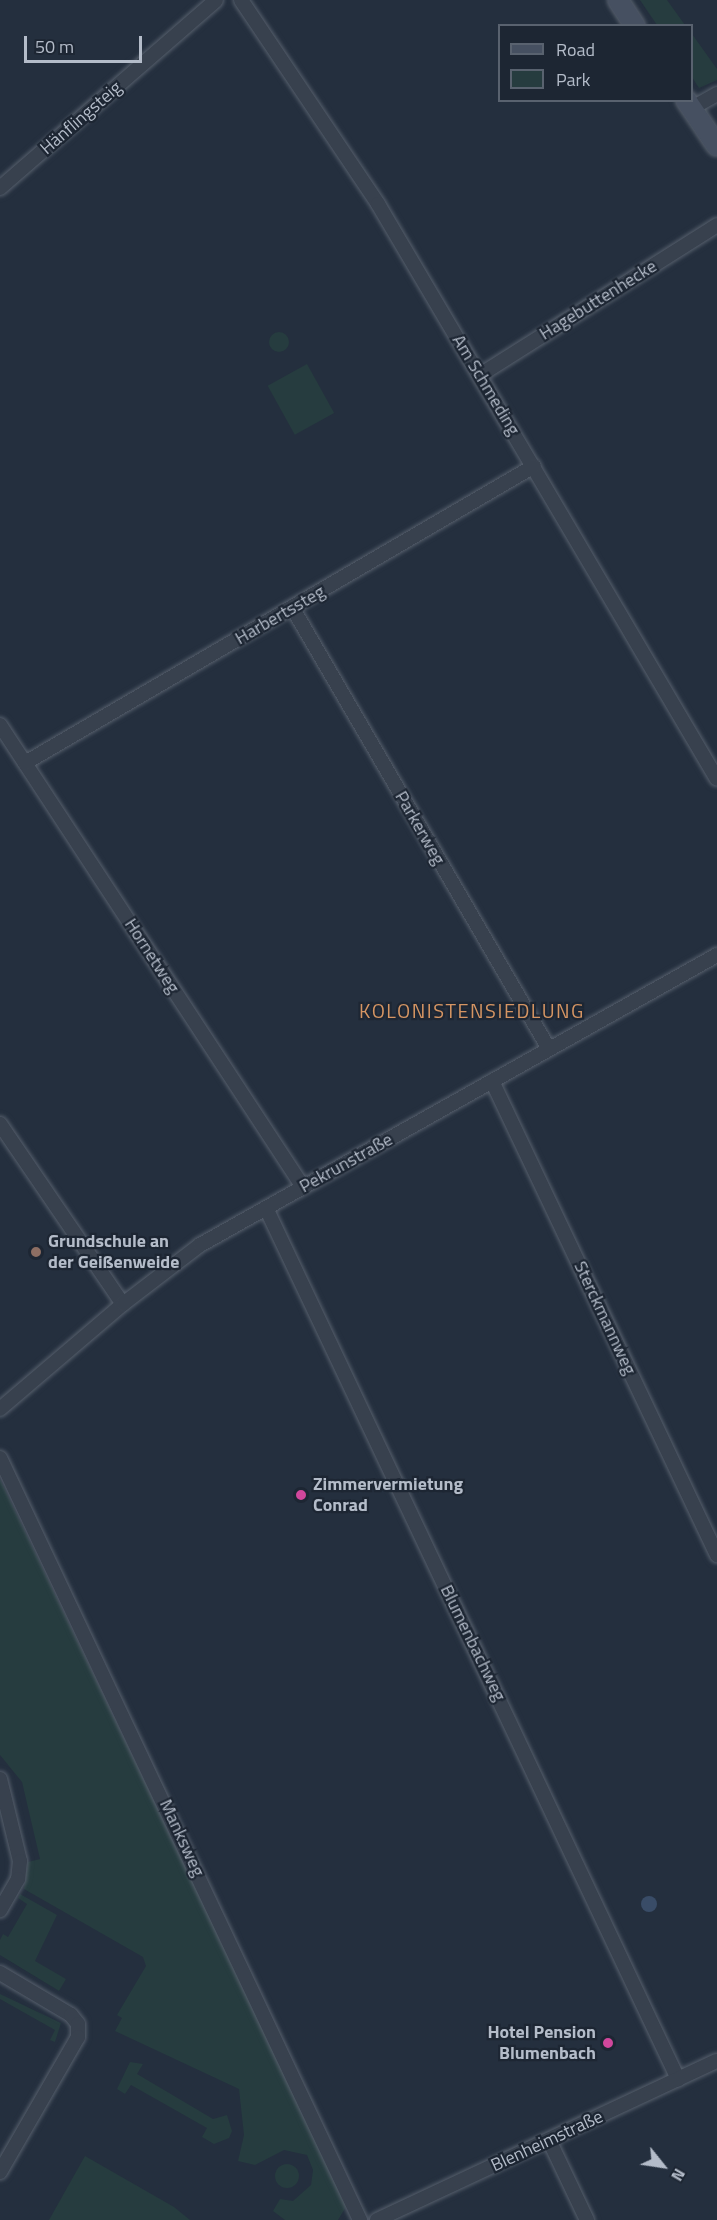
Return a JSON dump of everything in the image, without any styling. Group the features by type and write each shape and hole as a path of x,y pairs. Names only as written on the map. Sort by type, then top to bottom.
{"street":[{"name":"Hänflingsteig","path":"0,188 216,0"},
{"name":"Am Schmeding","path":"241,0 346,153 534,466 717,779"},
{"path":"618,0 634,24"},
{"path":"717,94 689,104 717,146"},
{"name":"Hagebuttenhecke","path":"480,375 717,225"},
{"name":"Harbertssteg","path":"25,763 534,466"},
{"name":"Parkerweg","path":"292,608 549,1049"},
{"name":"Hornetweg","path":"0,725 303,1187"},
{"name":"Pekrunstraße","path":"0,1409 123,1304 200,1245 717,955"},
{"name":"Sterckmannweg","path":"492,1081 717,1555"},
{"path":"0,1124 123,1304"},
{"name":"Blumenbachweg","path":"266,1209 678,2079"},
{"name":"Manksweg","path":"0,1458 360,2220"},
{"path":"0,1779 20,1861 18,1879 0,1910"},
{"path":"0,1974 71,2015 78,2024 78,2037 63,2065 2,2164"},
{"name":"Blenheimstraße","path":"377,2220 717,2061"},
{"path":"549,2140 587,2220"}],"green space":[{"path":"640,0 667,0 684,24 656,24"},
{"path":"693,35 717,69 717,80 699,88 693,79"},
{"path":"279,332 286,335 289,342 286,349 279,352 272,349 269,342 272,335"},
{"path":"307,364 334,413 295,435 268,386"},
{"path":"0,1479 347,2205 338,2220 285,2220 273,2211 280,2199 293,2201 311,2185 313,2170 307,2155 284,2150 255,2165 238,2161 244,2135 239,2089 115,2031 122,2018 117,2015 146,1966 143,1957 24,1889 28,1862 40,1859 22,1782 0,1755"},
{"path":"20,1894 57,1915 35,1961 66,1979 59,1991 0,1955 0,1940 3,1934 8,1937 27,1904 18,1898"},
{"path":"0,1994 61,2023 55,2042 50,2040 55,2030 0,1999"},
{"path":"130,2062 143,2064 137,2074 213,2119 227,2115 232,2131 229,2138 214,2144 202,2137 207,2128 131,2085 125,2094 117,2089"},
{"path":"85,2156 174,2207 190,2220 49,2220"},
{"path":"287,2164 295,2168 299,2176 295,2184 287,2188 279,2184 275,2176 279,2168"}],"water":[{"path":"646,1896 652,1896 657,1904 655,1910 646,1912 641,1907 641,1901"}],"place":[{"name":"Grundschule an der Geißenweide","path":"36,1252"},
{"name":"Zimmervermietung Conrad","path":"301,1495"},
{"name":"Hotel Pension Blumenbach","path":"608,2043"}],"district":[{"name":"KOLONISTENSIEDLUNG","path":"472,1010"}]}
